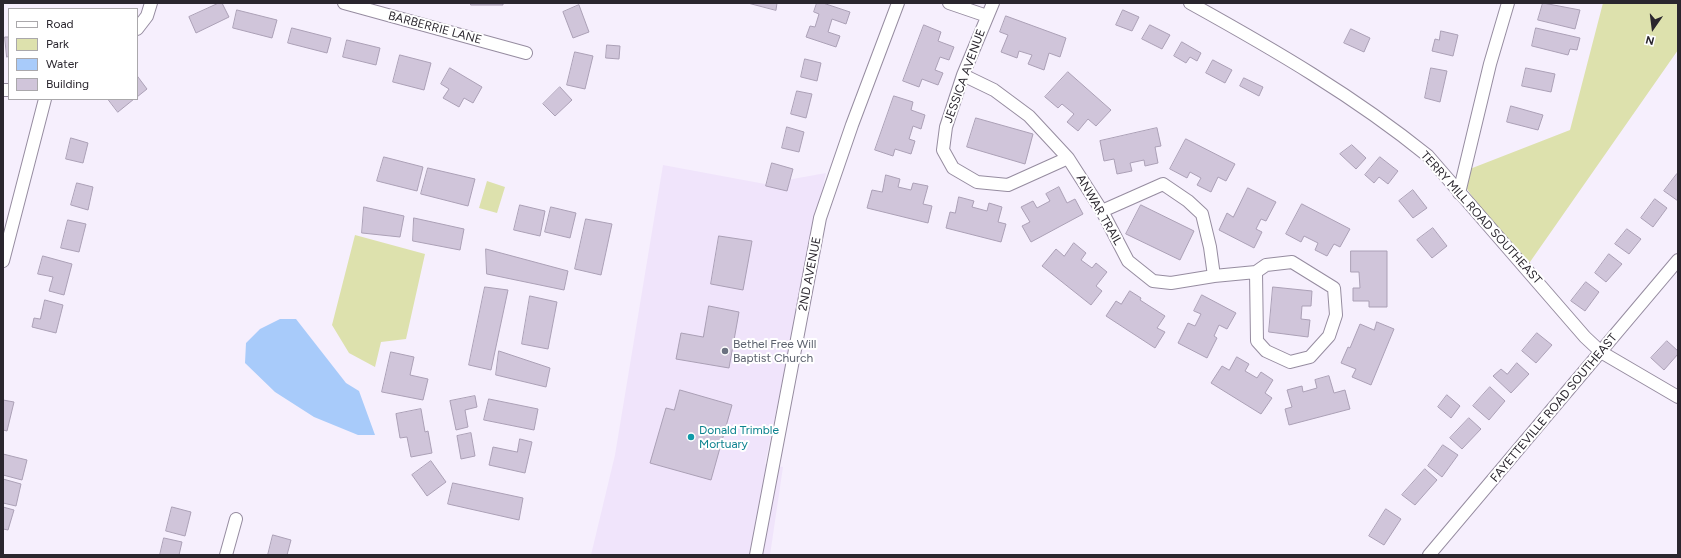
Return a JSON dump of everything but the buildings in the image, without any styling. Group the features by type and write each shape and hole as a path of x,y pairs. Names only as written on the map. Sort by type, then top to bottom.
{"street":[{"path":"138,28 147,16 151,3"},
{"name":"BARBERRIE LANE","path":"344,3 526,53"},
{"name":"2ND AVENUE","path":"756,555 820,218 852,125 898,3"},
{"path":"949,3 988,16"},
{"name":"JESSICA AVENUE","path":"993,3 963,75 946,127 943,150 953,168 977,182 1008,185 1068,158"},
{"name":"TERRY MILL ROAD SOUTHEAST","path":"1190,3 1264,44 1352,99 1428,156 1585,337 1601,352 1678,397"},
{"path":"1459,193 1490,64 1508,3"},
{"name":"ANWAR TRAIL","path":"963,75 994,90 1029,116 1068,158 1102,211 1128,261 1153,281 1171,283 1214,276 1256,272 1266,265 1292,262 1334,288 1336,315 1329,336 1310,357 1290,362 1266,351 1257,341 1256,272"},
{"path":"3,261 45,100"},
{"path":"1102,211 1163,184 1188,201 1202,214 1210,247 1214,276"},
{"name":"FAYETTEVILLE ROAD SOUTHEAST","path":"1430,555 1678,260"},
{"path":"226,555 236,519"}],"shaded area":[{"path":"663,165 765,184 826,173 765,464 783,467 770,555 591,555 615,455"}],"green space":[{"path":"1603,3 1678,3 1678,50 1523,272 1457,174 1570,130"},
{"path":"487,181 505,187 497,213 479,208"},
{"path":"355,235 425,254 406,339 381,342 375,367 349,353 332,325"}],"water":[{"path":"280,319 296,319 346,383 359,391 375,435 358,435 314,417 275,392 245,363 246,343 260,329"}],"place":[{"name":"Bethel Free Will Baptist Church","path":"725,351"},
{"name":"Donald Trimble Mortuary","path":"691,437"}]}
